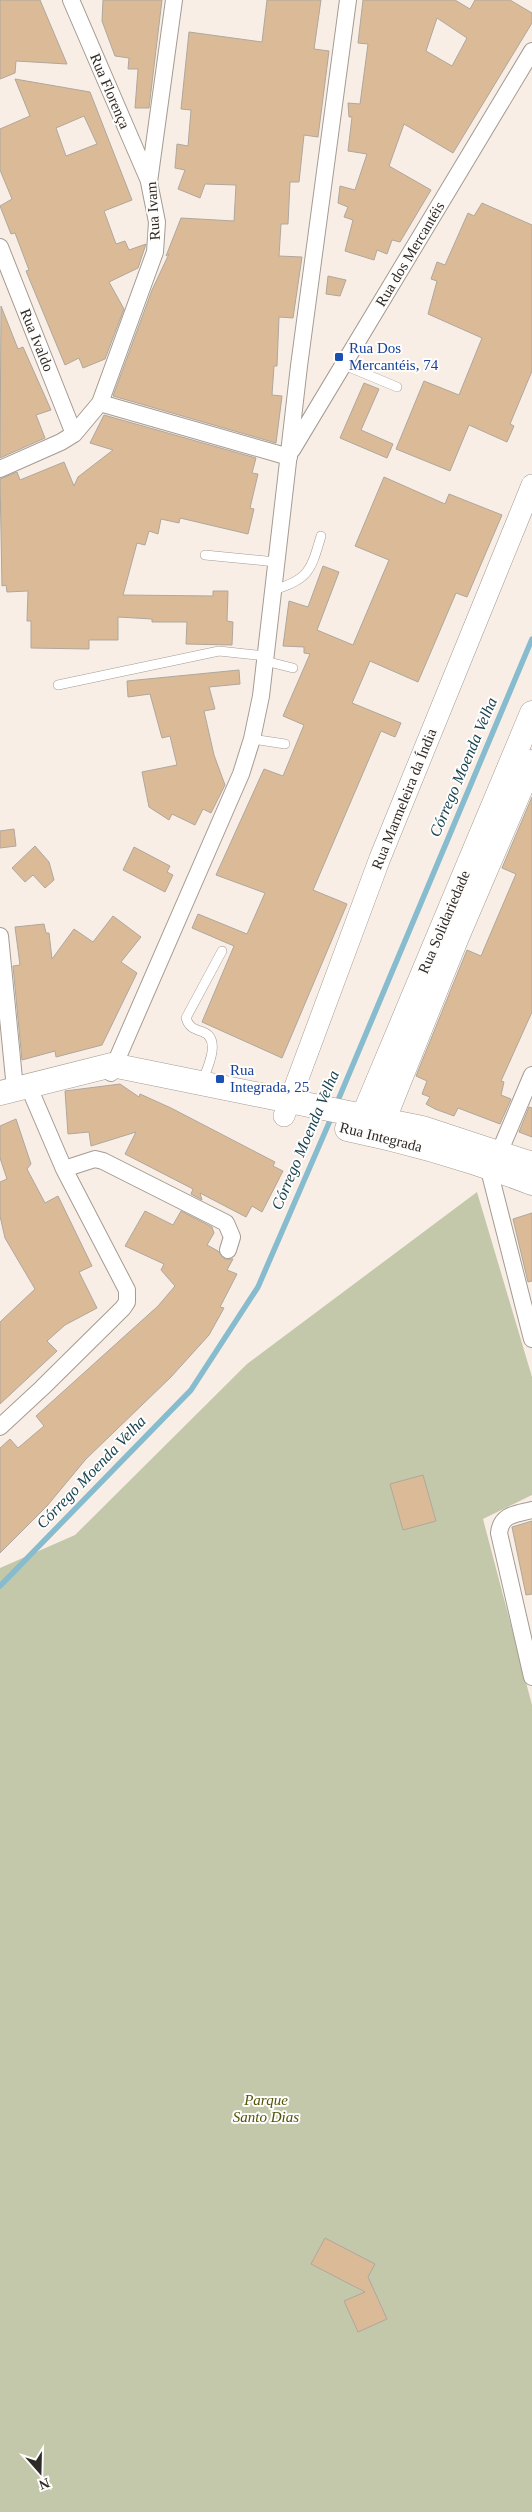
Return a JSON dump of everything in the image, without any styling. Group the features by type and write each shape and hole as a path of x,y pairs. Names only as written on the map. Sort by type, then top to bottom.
{"main road":[{"name":"Rua Solidariedade","path":"361,1124 532,713"},
{"name":"Rua Solidariedade","path":"361,1124 457,936 532,762"},
{"name":"Rua Integrada","path":"111,1069 188,1098 294,1110"},
{"name":"Rua Integrada","path":"111,1069 201,1084 294,1110 361,1124 494,1159 532,1164"},
{"path":"14,1089 79,1072 111,1069"},
{"name":"Rua Integrada","path":"494,1159 532,1183"}],"street":[{"name":"Rua Florença","path":"71,0 149,182"},
{"name":"Rua Ivam","path":"74,434 100,403 155,252 157,222 149,182 174,0"},
{"path":"111,1069 241,774 252,739 261,696 266,658 289,457 348,0"},
{"name":"Rua dos Mercantéis","path":"289,457 532,51"},
{"name":"Rua Ivaldo","path":"0,247 74,434"},
{"path":"100,403 289,457"},
{"path":"0,469 61,442 74,434"},
{"name":"Rua Marmeleira da Índia","path":"294,1110 380,858 532,485"},
{"path":"0,936 14,1089 64,1170 127,1290 128,1302 0,1427"},
{"path":"532,1075 494,1159 532,1339"},
{"path":"64,1170 95,1159 103,1161 226,1223 232,1237 228,1250"},
{"path":"532,1510 507,1516 500,1528 526,1624 532,1677"}],"lane":[{"path":"344,365 397,387"},
{"path":"273,590 293,584 311,568 321,536"},
{"path":"205,555 276,562"},
{"path":"58,684 219,650 266,658 293,668"},
{"path":"252,739 285,744"},
{"path":"201,1084 212,1051 210,1038 206,1032 194,1029 188,1024 186,1018 222,951"}],"green space":[{"name":"Parque Santo Dias","path":"477,1192 532,1377 532,1495 483,1519 532,1705 532,2512 0,2512 0,1568 75,1535 247,1364"}],"building":[{"path":"0,0 40,0 67,64 16,61 15,73 0,79"},
{"path":"103,0 162,0 149,108 135,108 138,69 128,69 129,58 115,56 102,21"},
{"path":"267,0 321,0 314,49 329,51 318,137 304,135 299,182 290,182 288,224 281,224 279,256 302,257 293,318 279,317 277,366 274,366 272,395 282,396 276,443 113,396 152,290 169,254 166,256 181,218 234,221 236,185 205,184 200,198 178,189 185,170 175,168 177,144 188,146 191,110 181,109 189,32 262,42"},
{"path":"363,0 455,0 470,9 475,0 510,0 532,13 532,23 453,153 404,124 389,166 431,190 400,242 392,240 387,254 377,250 374,260 345,251 353,220 344,217 348,207 338,203 340,186 355,190 367,154 348,151 352,117 349,117 348,103 360,104 368,44 358,43","holes":["437,18 467,38 452,66 426,51"]},
{"path":"15,79 90,92 132,200 104,211 116,244 125,241 129,250 146,244 138,268 109,282 124,309 105,359 83,368 79,358 65,365 26,271 29,270 15,233 11,234 0,206 12,199 0,170 0,129 30,116","holes":["84,116 97,144 66,156 56,128"]},
{"path":"482,203 532,225 532,371 510,424 514,426 507,442 469,425 450,471 396,449 424,381 459,395 482,338 428,314 437,281 431,279 437,262 445,265 468,213 474,216"},
{"path":"328,276 346,280 340,296 326,294"},
{"path":"1,306 18,349 23,347 51,410 36,415 45,438 0,458"},
{"path":"364,383 379,389 361,430 393,444 387,458 340,438"},
{"path":"104,415 256,458 252,473 258,474 250,508 254,509 248,534 180,518 179,523 161,519 158,534 149,531 145,545 137,543 123,595 213,596 213,591 228,591 227,621 233,622 232,645 186,644 187,622 152,622 152,619 118,617 118,640 89,640 89,649 31,648 31,621 27,621 28,591 7,592 6,585 2,586 0,479 17,472 20,480 64,462 74,486 78,477 113,450 90,443"},
{"path":"384,477 445,504 449,494 502,515 467,597 456,593 418,682 370,661 352,703 401,723 395,737 381,731 313,890 347,904 282,1058 202,1022 234,946 192,928 198,914 247,934 265,893 216,875 264,769 283,776 304,725 283,716 310,654 304,653 304,647 283,646 289,601 308,607 323,566 339,572 317,630 353,645 389,560 355,546"},
{"path":"239,670 240,684 209,687 215,709 204,711 214,755 225,785 211,813 203,809 195,825 172,814 169,820 149,807 142,772 177,765 170,736 162,738 150,694 128,697 127,681"},
{"path":"532,797 532,1012 501,1081 504,1082 501,1095 511,1099 500,1124 458,1108 454,1116 426,1104 430,1097 422,1094 427,1081 416,1076 467,950 481,956 516,874 502,868"},
{"path":"14,829 16,846 0,848 0,831"},
{"path":"35,846 49,862 54,880 45,888 33,875 25,882 12,868"},
{"path":"134,847 170,866 167,872 173,875 165,892 123,870"},
{"path":"113,916 141,937 121,962 137,973 102,1045 56,1057 55,1051 22,1060 13,966 20,965 15,927 44,924 46,933 49,933 52,959 74,929 93,942"},
{"path":"120,1084 139,1097 140,1094 171,1108 275,1162 273,1166 283,1171 262,1212 252,1206 246,1217 200,1193 202,1200 191,1194 193,1189 125,1154 136,1132 91,1146 89,1132 68,1134 65,1091"},
{"path":"529,1107 532,1108 532,1137 519,1132"},
{"path":"16,1119 31,1164 27,1169 45,1203 58,1196 92,1266 79,1272 97,1308 65,1325 47,1341 57,1351 0,1404 0,1322 35,1289 5,1238 0,1216 0,1182 7,1179 0,1158 0,1126"},
{"path":"145,1211 173,1225 181,1211 212,1227 214,1233 207,1245 218,1251 225,1259 233,1259 227,1270 237,1274 220,1307 224,1308 209,1335 171,1377 86,1459 47,1506 0,1553 0,1448 10,1439 18,1448 44,1426 36,1416 158,1306 175,1286 161,1270 164,1264 125,1246"},
{"path":"532,1213 532,1281 528,1282 513,1219"},
{"path":"423,1475 436,1521 403,1530 390,1484"},
{"path":"532,1521 532,1594 526,1595 512,1527"},
{"path":"325,2238 375,2264 368,2277 387,2319 358,2332 344,2301 365,2292 311,2264"}],"waterway":[{"name":"Córrego Moenda Velha","path":"336,1105 532,639"},
{"name":"Córrego Moenda Velha","path":"0,1586 191,1390 258,1287 332,1116"}],"place":[{"name":"Rua Dos Mercantéis, 74","path":"339,357"},
{"name":"Rua Integrada, 25","path":"220,1079"}]}
